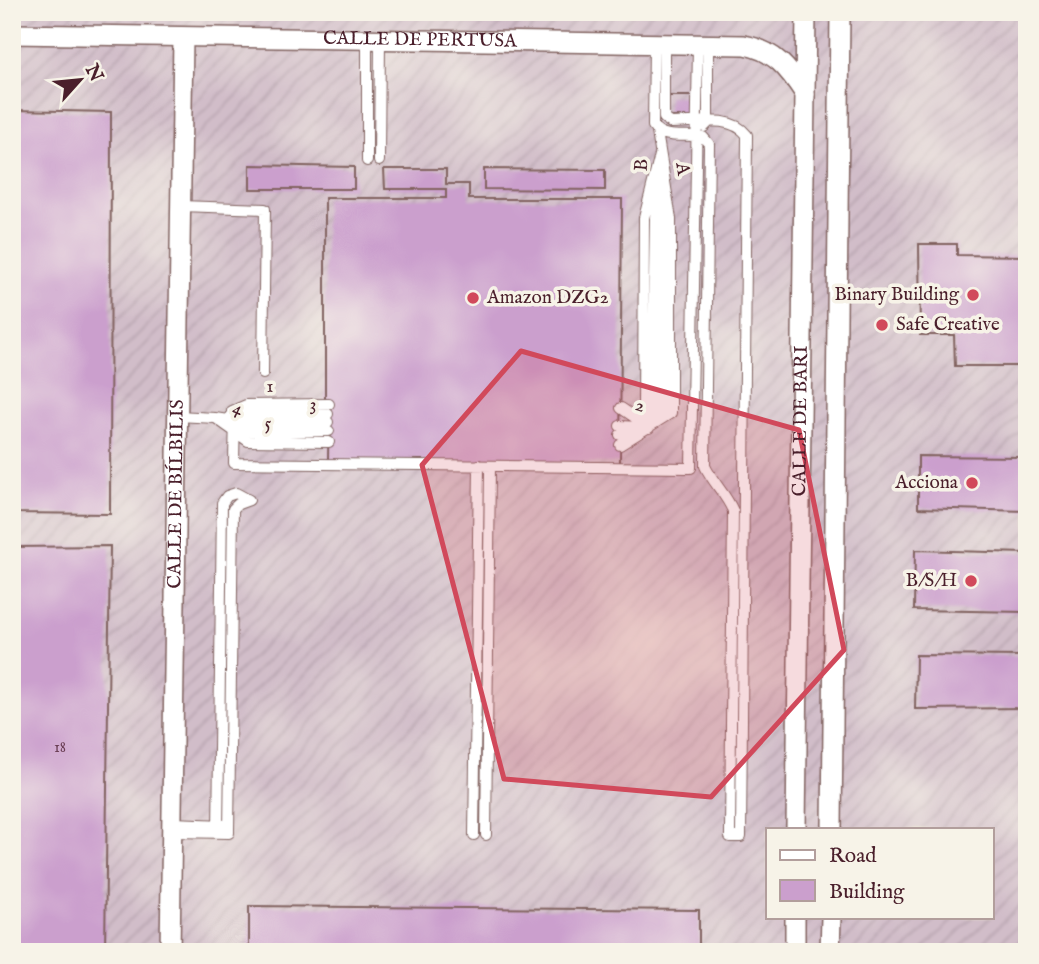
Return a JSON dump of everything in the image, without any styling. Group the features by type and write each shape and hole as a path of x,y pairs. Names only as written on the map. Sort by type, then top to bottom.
{"street":[{"name":"CALLE DE BARI","path":"796,828 806,12"},
{"name":"CALLE DE BARI","path":"832,828 840,12"},
{"name":"CALLE DE PERTUSA","path":"12,34 759,47 777,58 791,72 805,94"},
{"name":"CALLE DE BÍLBILIS","path":"170,952 183,37"},
{"path":"795,918 795,952"},
{"path":"830,952 831,918"}],"lane":[{"path":"373,39 379,161"},
{"path":"367,161 373,39"},
{"path":"659,44 664,118 661,147"},
{"path":"659,44 653,125 661,133 704,137 709,144 705,467 711,480 728,498 733,511 730,837 741,837 747,135 731,123 671,123 664,118"},
{"path":"235,421 234,463 691,468 696,135 702,123 703,45"},
{"name":"A","path":"649,428 671,413 671,219 661,147"},
{"name":"B","path":"649,428 652,413 655,218 661,147"},
{"path":"181,206 265,209 262,374"},
{"name":"1","path":"215,418 235,421 246,405 329,422"},
{"path":"178,416 215,418"},
{"name":"4","path":"215,418 235,421"},
{"name":"3","path":"235,421 246,424 329,422"},
{"name":"5","path":"235,421 248,441 329,422"},
{"path":"620,426 649,428"},
{"path":"620,426 649,428"},
{"path":"620,426 649,428"},
{"path":"474,835 479,466"},
{"path":"486,835 490,466"},
{"path":"172,828 222,827 233,509 249,500"}],"highlighted area":[{"path":"521,351 799,430 844,650 711,797 504,779 422,465"}],"shaded area":[{"path":"12,12 1027,12 1027,952 12,952"}],"building":[{"path":"668,96 693,96 693,117 668,117"},
{"path":"12,110 111,112 110,514 12,513"},
{"path":"250,165 354,167 354,189 250,189"},
{"name":"Amazon DZG2","path":"384,169 446,169 446,184 469,184 469,199 622,199 620,463 328,460 329,404 325,399 325,198 446,198 446,189 385,189"},
{"path":"484,169 605,170 605,190 484,189"},
{"name":"Binary Building","path":"919,244 957,244 957,255 1027,256 1027,366 955,366 954,335 920,335"},
{"name":"Acciona","path":"918,456 1027,457 1027,511 918,508"},
{"path":"110,546 105,951 12,950 12,547"},
{"name":"B/S/H","path":"915,550 1027,553 1027,612 914,610"},
{"path":"916,655 1027,656 1027,708 915,709"},
{"path":"249,906 699,910 699,952 249,952"}],"place":[{"name":"Binary Building","path":"973,295"},
{"name":"Amazon DZG2","path":"473,298"},
{"name":"Safe Creative","path":"882,325"},
{"name":"Acciona","path":"972,483"},
{"name":"B/S/H","path":"971,581"}]}
